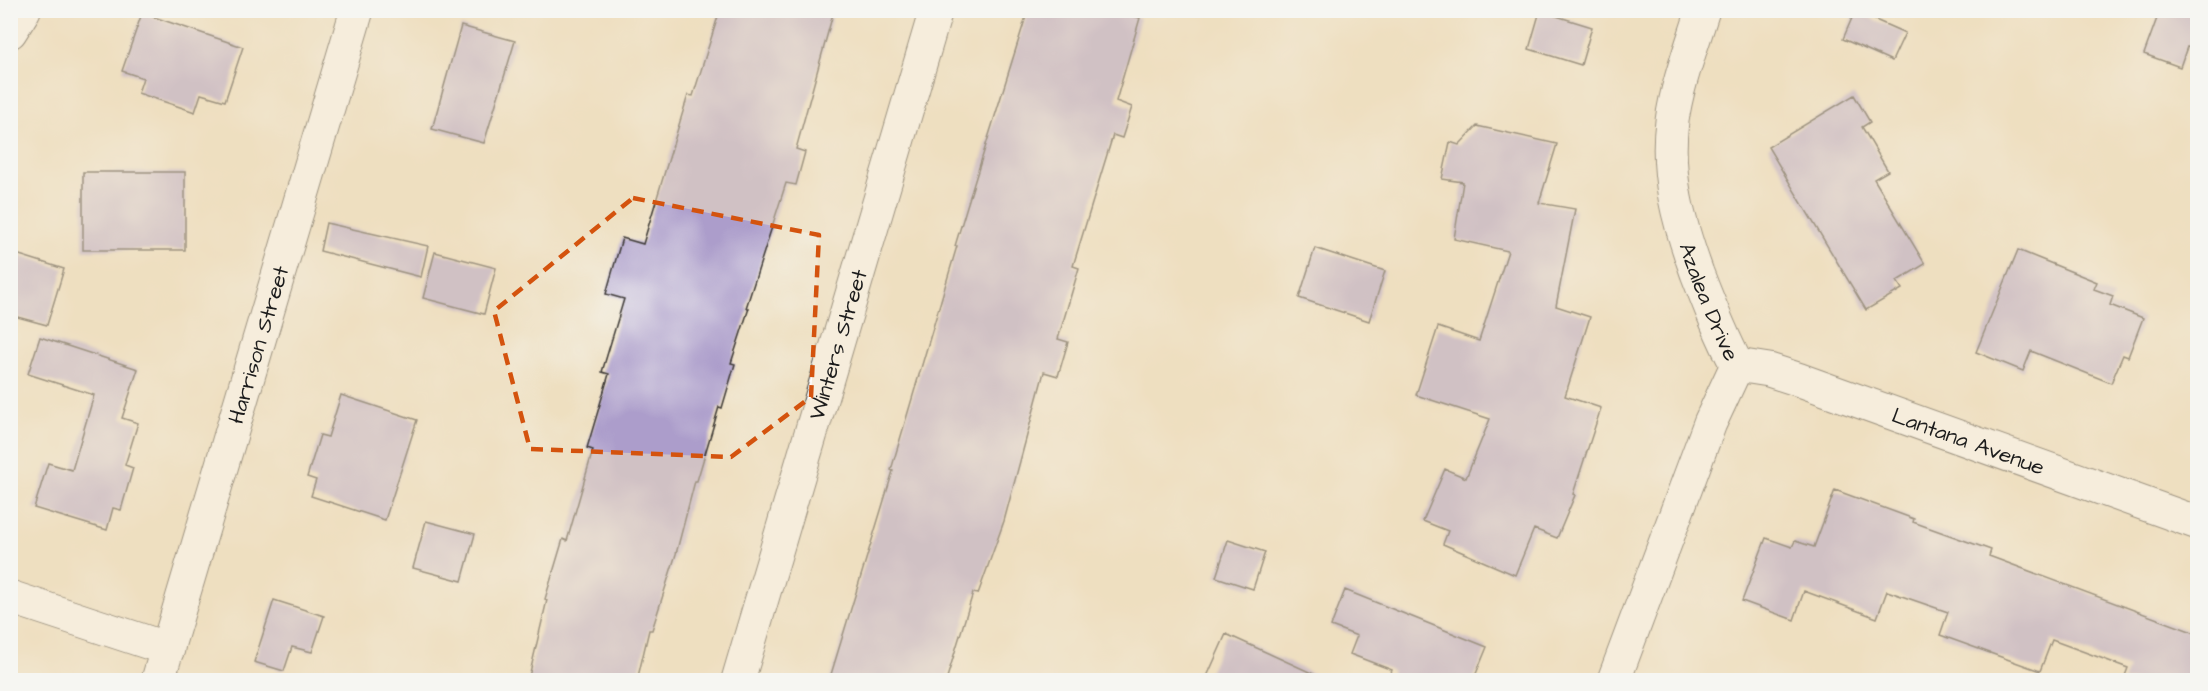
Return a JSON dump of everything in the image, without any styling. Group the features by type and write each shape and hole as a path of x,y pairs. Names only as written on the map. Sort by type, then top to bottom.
{"street":[{"path":"10,32 24,10"},
{"name":"Harrison Street","path":"158,681 357,10"},
{"name":"Winters Street","path":"738,681 936,10"},
{"name":"Azalea Drive","path":"1614,681 1710,423 1737,365 1712,313 1683,234 1674,201 1670,172 1672,119 1703,10"},
{"name":"Lantana Avenue","path":"1737,365 1769,370 1800,380 2198,523"},
{"path":"10,597 168,649"}],"highlighted area":[{"path":"633,198 819,235 811,397 731,457 530,449 494,311"}],"building":[{"path":"720,10 834,10 796,149 805,152 796,185 786,183 746,308 749,308 731,363 735,364 722,408 719,407 697,481 695,481 676,554 652,630 649,630 637,681 528,681 547,600 545,599 563,539 567,541 593,450 587,448 609,374 602,372 624,299 606,294 622,238 643,244 688,95 693,96"},
{"path":"1028,10 1114,10 1140,18 1116,101 1132,107 1122,138 1113,135 1073,266 1079,268 1058,339 1068,342 1058,376 1044,372 1004,521 978,594 973,593 946,681 829,681 893,471 891,470 957,246 955,246"},
{"path":"2160,10 2198,10 2198,50 2187,47 2180,67 2144,54"},
{"path":"1540,11 1592,27 1581,65 1529,49"},
{"path":"1855,11 1905,33 1892,61 1843,39"},
{"path":"142,13 243,47 225,101 201,94 195,112 138,93 143,78 122,71"},
{"path":"461,26 515,41 484,143 432,129"},
{"path":"1854,95 1870,122 1862,127 1888,171 1874,179 1925,264 1897,281 1902,289 1866,310 1768,147"},
{"path":"1477,126 1557,144 1539,203 1575,209 1556,306 1590,317 1565,396 1601,408 1573,494 1575,495 1557,538 1534,529 1515,575 1443,544 1448,531 1423,521 1445,469 1466,478 1490,419 1416,395 1438,327 1479,341 1508,251 1454,239 1463,182 1442,179 1450,142 1459,145"},
{"path":"83,172 185,172 185,250 83,250"},
{"path":"326,223 428,246 421,277 320,251"},
{"path":"1315,248 1385,271 1369,321 1299,298"},
{"path":"2018,250 2097,282 2094,289 2113,296 2110,305 2143,318 2128,357 2123,355 2111,383 2031,351 2023,371 1976,352"},
{"path":"10,252 64,269 47,325 10,315"},
{"path":"435,252 496,268 484,314 423,298"},
{"path":"40,337 138,369 122,418 138,423 125,465 133,468 121,510 113,508 107,530 34,508 48,463 72,470 94,395 28,374"},
{"path":"341,395 417,420 385,520 311,496 316,480 307,477 320,435 328,437"},
{"path":"1835,490 1914,519 1913,522 1991,550 1989,556 2198,634 2198,681 2123,681 2128,668 2052,640 2040,671 1940,635 1948,612 1887,591 1877,618 1804,591 1794,620 1742,601 1766,538 1792,547 1795,541 1814,547"},
{"path":"426,521 475,534 462,581 413,568"},
{"path":"1228,540 1265,552 1253,589 1216,577"},
{"path":"1345,590 1487,647 1473,681 1388,681 1392,670 1350,654 1357,636 1331,626"},
{"path":"274,600 324,616 312,652 292,647 284,671 254,662"},
{"path":"1226,634 1329,681 1205,681"}]}
